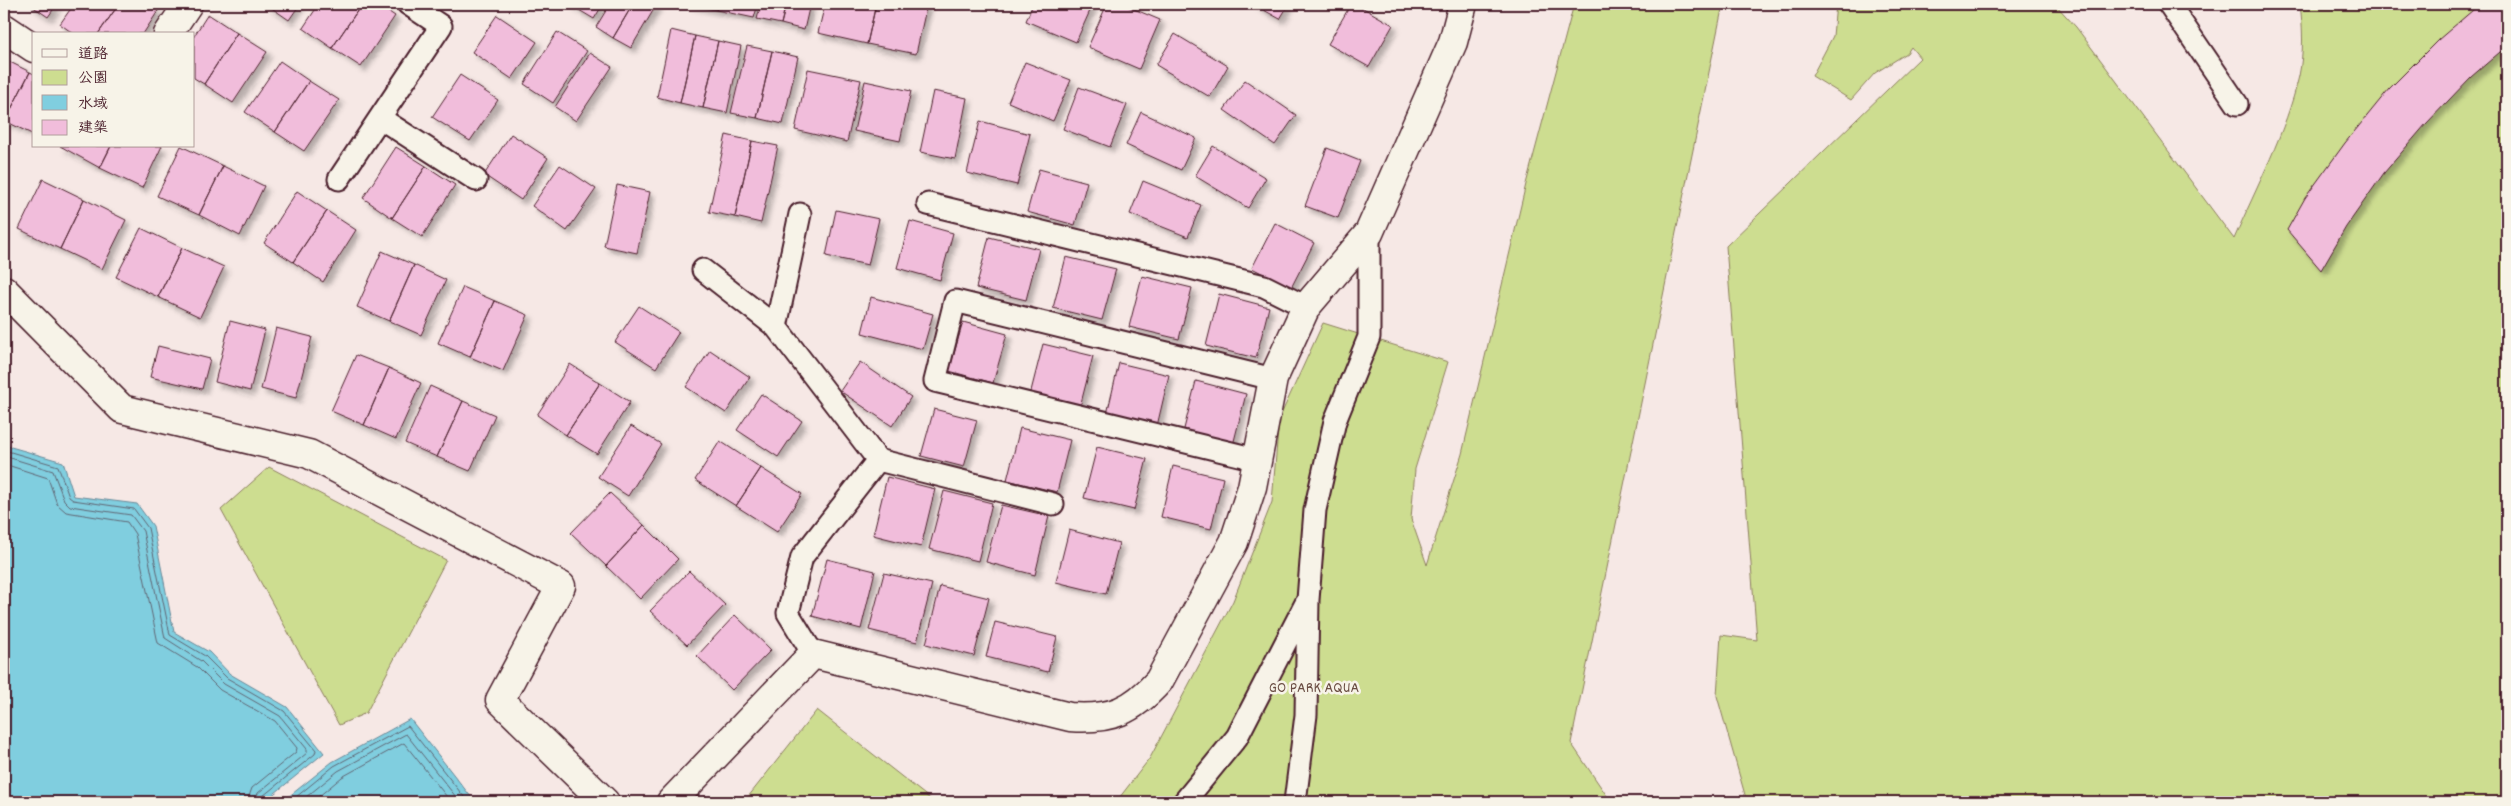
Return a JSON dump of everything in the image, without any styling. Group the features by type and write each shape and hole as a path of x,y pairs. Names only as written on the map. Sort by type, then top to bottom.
{"street":[{"path":"169,32 188,4"},
{"path":"671,802 813,654 1070,717 1096,719 1120,712 1142,700 1159,681 1234,542 1252,487 1273,379 1306,307 1369,233 1453,42 1463,4"},
{"path":"4,28 32,47"},
{"path":"4,290 122,409 309,454 561,586 500,700 605,802"}],"lane":[{"path":"339,179 441,26 408,4"},
{"path":"2169,4 2238,104"},
{"path":"380,118 476,180"},
{"path":"928,204 1264,286 1306,307"},
{"path":"776,327 800,214"},
{"path":"1294,802 1306,715 1308,600 1317,501 1335,421 1369,337 1369,233"},
{"path":"702,270 776,327 878,460 1053,504"},
{"path":"1256,459 935,381 955,301 1273,379"},
{"path":"813,654 788,613 802,557 878,460"},
{"path":"1184,802 1237,736 1308,600"}],"green space":[{"name":"GO PARK AQUA","path":"1574,4 1723,4 1571,743 1611,802 1116,802 1150,758 1233,601 1272,502 1279,419 1323,323 1448,362 1415,469 1411,519 1427,565 1462,454 1526,184"},
{"path":"1836,4 2055,4 2076,27 2234,239 2287,118 2299,76 2302,58 2300,4 2507,4 2507,802 1747,802 1717,696 1721,635 1757,640 1726,246 1920,58 1911,47 1907,53 1875,73 1851,100 1812,76 1833,36"},
{"path":"269,467 446,560 366,713 339,725 221,510"},
{"path":"817,710 934,802 744,802"}],"water":[{"path":"4,445 63,462 74,496 137,504 153,526 174,632 209,652 230,674 287,707 324,753 264,802 4,802"},
{"path":"410,719 475,802 282,802 332,762"}],"building":[{"path":"29,4 57,4 48,17"},
{"path":"74,4 119,4 99,32 71,32 60,24"},
{"path":"119,4 147,4 158,11 144,32 99,32"},
{"path":"266,4 300,4 289,20"},
{"path":"319,4 362,4 332,48 303,28"},
{"path":"362,4 377,4 395,16 361,67 332,48"},
{"path":"569,4 603,4 594,19"},
{"path":"610,4 633,4 613,38 596,27"},
{"path":"633,4 657,4 631,48 613,38"},
{"path":"688,4 718,4 716,10"},
{"path":"718,4 758,4 754,18 716,10"},
{"path":"761,4 786,4 781,24 757,19"},
{"path":"786,4 810,4 804,30 781,24"},
{"path":"825,4 876,4 867,44 818,33"},
{"path":"876,4 927,4 916,54 867,44"},
{"path":"1033,4 1093,4 1076,42 1026,21"},
{"path":"1107,4 1122,4 1160,20 1139,69 1088,47"},
{"path":"1253,4 1289,4 1280,19"},
{"path":"1351,4 1356,4 1393,25 1369,67 1328,44"},
{"path":"2480,4 2507,4 2507,46 2471,77 2426,124 2384,173 2346,227 2321,270 2287,230 2305,198 2345,143 2389,89 2438,40"},
{"path":"208,14 237,33 204,84 195,79 195,34"},
{"path":"497,15 537,42 512,79 472,52"},
{"path":"671,30 695,36 680,103 657,97"},
{"path":"557,32 587,51 553,103 524,84"},
{"path":"237,33 267,52 233,103 204,84"},
{"path":"1175,34 1228,66 1210,97 1156,65"},
{"path":"695,36 718,41 703,108 680,103"},
{"path":"718,41 741,46 727,113 703,108"},
{"path":"747,46 772,51 757,118 731,113"},
{"path":"772,51 798,57 783,124 757,118"},
{"path":"590,53 612,67 576,121 555,107"},
{"path":"4,59 30,72 5,121 4,121"},
{"path":"280,61 309,81 275,132 245,112"},
{"path":"1025,62 1071,80 1053,121 1008,102"},
{"path":"808,69 861,80 847,142 795,130"},
{"path":"30,72 32,73 32,134 5,121"},
{"path":"460,75 498,100 470,141 432,117"},
{"path":"1245,80 1296,115 1275,145 1224,110"},
{"path":"309,81 339,100 304,151 275,132"},
{"path":"865,81 911,91 900,141 854,131"},
{"path":"1079,87 1127,105 1110,147 1063,129"},
{"path":"933,91 967,98 955,159 920,152"},
{"path":"1141,112 1196,138 1181,170 1126,145"},
{"path":"980,121 1030,134 1017,185 967,173"},
{"path":"511,134 548,158 521,200 484,175"},
{"path":"726,135 752,141 735,217 709,212"},
{"path":"752,141 778,146 761,223 735,217"},
{"path":"1213,146 1266,178 1248,208 1195,176"},
{"path":"396,147 426,166 392,218 363,198"},
{"path":"64,148 110,148 100,168"},
{"path":"110,148 161,148 142,188 100,168"},
{"path":"180,148 185,148 223,166 199,215 157,196"},
{"path":"1327,148 1360,161 1338,218 1305,206"},
{"path":"560,165 596,189 567,231 532,206"},
{"path":"223,166 264,186 240,236 199,215"},
{"path":"426,166 455,185 422,237 392,218"},
{"path":"1039,169 1087,182 1075,225 1027,212"},
{"path":"43,179 84,199 60,249 19,229"},
{"path":"1143,181 1201,205 1188,237 1130,214"},
{"path":"617,185 650,192 637,253 604,246"},
{"path":"297,191 327,211 293,262 264,243"},
{"path":"84,199 126,220 102,269 60,249"},
{"path":"836,210 879,219 868,265 826,256"},
{"path":"327,211 356,230 323,282 293,262"},
{"path":"910,221 953,233 940,280 897,268"},
{"path":"1275,223 1314,243 1291,288 1252,268"},
{"path":"141,228 182,248 158,297 116,277"},
{"path":"989,237 1039,249 1026,300 976,288"},
{"path":"182,248 224,267 200,317 158,297"},
{"path":"382,251 414,265 389,321 357,307"},
{"path":"1066,257 1116,269 1102,320 1053,308"},
{"path":"414,265 446,280 421,335 389,321"},
{"path":"1142,276 1192,288 1179,339 1129,327"},
{"path":"463,287 495,301 470,357 438,343"},
{"path":"1219,294 1269,307 1256,358 1206,346"},
{"path":"871,297 933,314 923,349 862,333"},
{"path":"495,301 528,315 503,371 470,357"},
{"path":"639,306 679,332 656,368 615,342"},
{"path":"230,321 265,330 250,391 215,382"},
{"path":"963,322 1007,334 993,383 949,371"},
{"path":"276,328 312,337 296,398 261,389"},
{"path":"1043,344 1093,356 1080,407 1030,395"},
{"path":"158,346 210,359 202,389 150,377"},
{"path":"710,350 750,377 726,413 686,387"},
{"path":"356,355 389,368 364,425 331,411"},
{"path":"860,362 911,397 892,426 840,391"},
{"path":"1119,363 1169,375 1157,426 1107,414"},
{"path":"570,364 600,383 566,435 537,415"},
{"path":"389,368 421,383 396,439 364,425"},
{"path":"1196,381 1246,394 1233,445 1183,433"},
{"path":"600,383 630,402 597,454 566,435"},
{"path":"430,386 463,401 437,457 405,443"},
{"path":"761,394 802,421 778,457 737,430"},
{"path":"463,401 495,415 470,471 437,457"},
{"path":"934,409 977,420 964,467 921,456"},
{"path":"631,426 661,444 628,496 598,477"},
{"path":"1020,428 1070,440 1057,492 1007,480"},
{"path":"720,441 761,468 736,506 695,480"},
{"path":"1097,447 1147,459 1134,510 1084,498"},
{"path":"1173,466 1223,478 1211,529 1161,517"},
{"path":"761,468 802,494 777,532 736,506"},
{"path":"887,477 935,489 921,547 873,535"},
{"path":"944,491 992,503 978,561 929,549"},
{"path":"610,493 644,525 606,566 571,533"},
{"path":"1001,505 1049,516 1035,575 986,562"},
{"path":"644,525 678,559 640,599 606,566"},
{"path":"1069,530 1119,543 1106,594 1056,582"},
{"path":"827,559 875,571 861,629 812,616"},
{"path":"689,571 725,605 687,645 650,611"},
{"path":"884,573 932,584 917,642 869,630"},
{"path":"940,586 989,598 974,656 926,644"},
{"path":"735,615 771,650 732,690 697,656"},
{"path":"995,622 1057,637 1048,672 986,657"}]}
